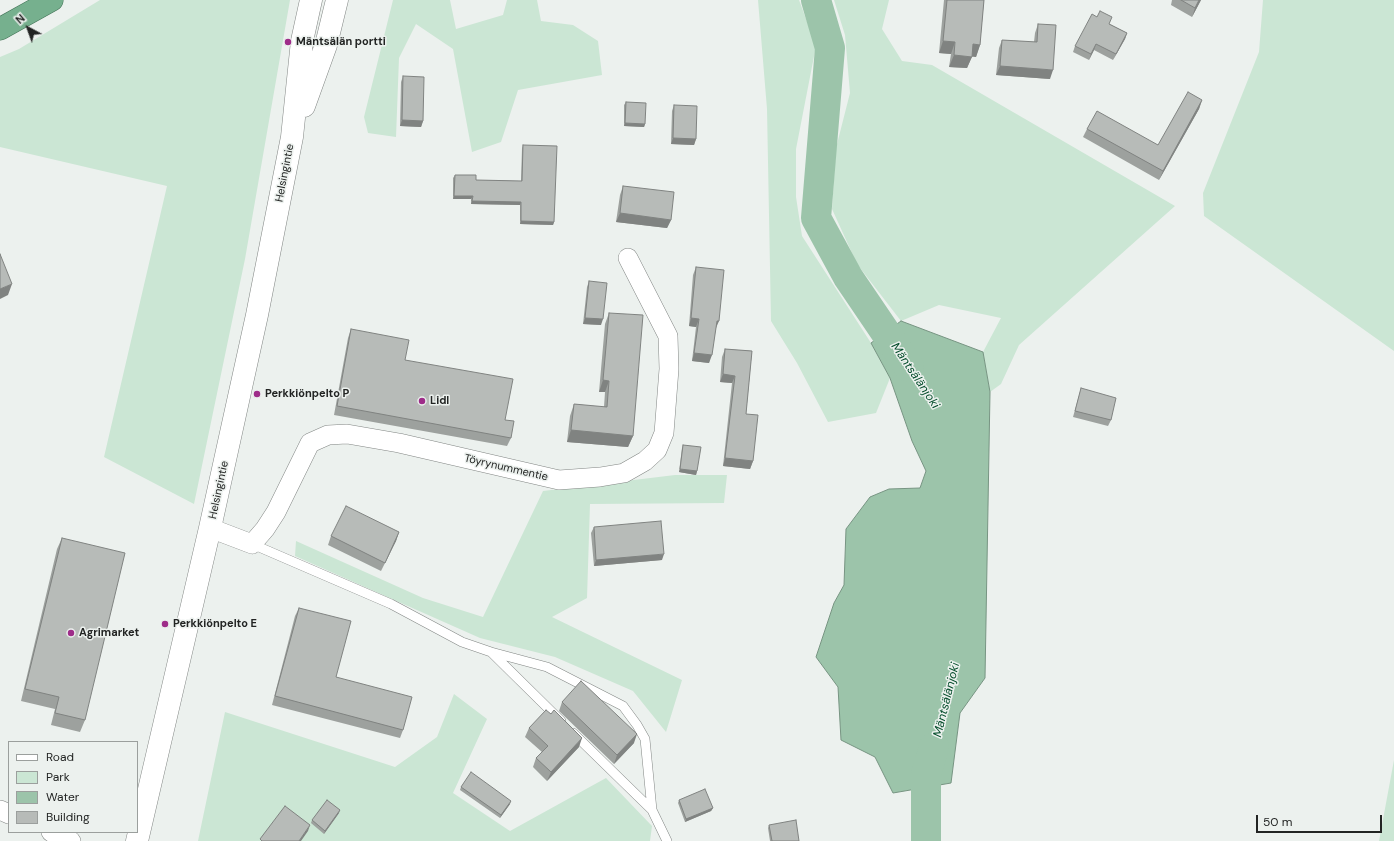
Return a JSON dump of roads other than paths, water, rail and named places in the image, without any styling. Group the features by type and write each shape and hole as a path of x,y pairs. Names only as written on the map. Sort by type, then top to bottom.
{"highway":[{"path":"0,29 37,0"},
{"path":"0,29 52,0"}],"main road":[{"name":"Helsingintie","path":"137,841 256,323 292,137 302,41 311,0"},
{"name":"Helsingintie","path":"292,137 326,45 336,0"}],"street":[{"name":"Töyrynummentie","path":"252,544 266,529 276,512 310,443 328,435 347,434 399,443 559,480 600,478 624,473 645,461 657,450 664,433 669,369 668,336 628,258"},
{"path":"210,528 252,544"},
{"path":"53,833 72,841"}],"lane":[{"path":"252,544 390,604 462,642 491,652 547,667 623,706 646,739 652,810"},
{"path":"491,652 652,810 667,841"}],"water":[{"path":"901,321 983,352 990,392 985,678 960,713 951,783 893,793 875,757 841,740 838,687 816,657 834,603 844,585 846,529 870,497 889,489 920,488 926,471 912,441 890,378 871,343"}],"waterway":[{"name":"Mäntsälänjoki","path":"816,0 830,48 816,218 848,277 909,367"},
{"name":"Mäntsälänjoki","path":"926,841 926,774 934,747"}],"place":[{"name":"Mäntsälän portti","path":"288,42"},
{"name":"Perkkiönpelto P","path":"257,394"},
{"name":"Lidl","path":"422,401"},
{"name":"Perkkiönpelto E","path":"165,624"},
{"name":"Agrimarket","path":"71,633"}]}
